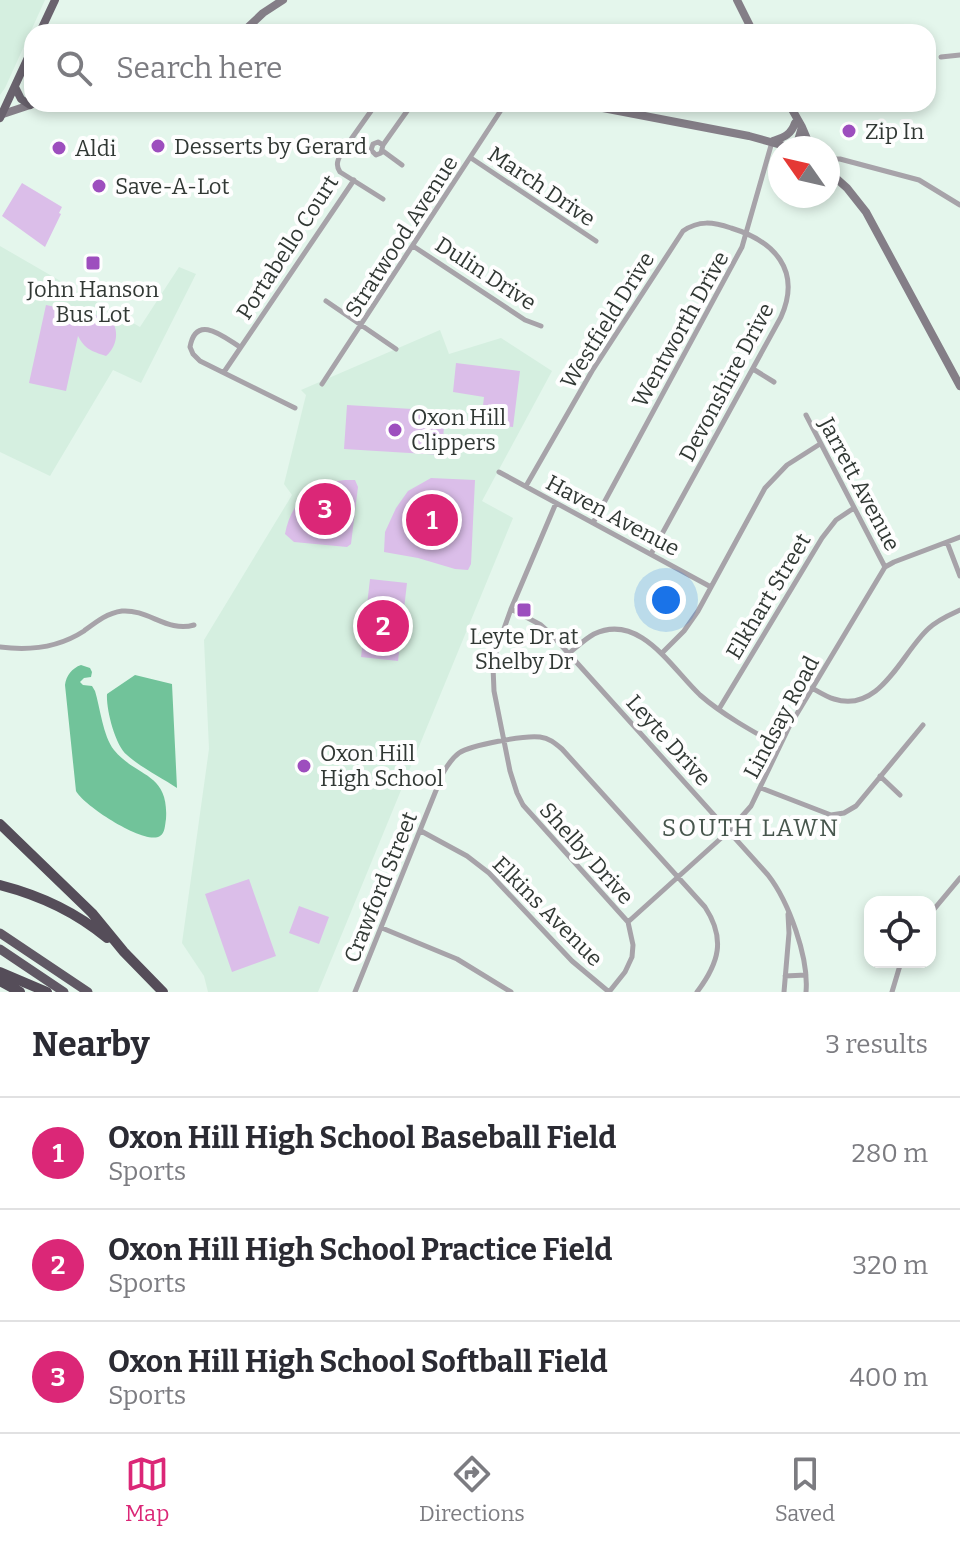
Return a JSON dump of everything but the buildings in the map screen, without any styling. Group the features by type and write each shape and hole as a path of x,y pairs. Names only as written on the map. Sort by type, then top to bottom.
{"highway":[{"path":"0,824 92,913 163,992"},
{"path":"0,885 61,907 103,934 124,952"},
{"path":"0,933 88,992"},
{"path":"0,949 64,992"},
{"path":"0,972 47,992"},
{"path":"0,981 20,992"}],"main road":[{"path":"44,24 55,0"},
{"path":"252,24 283,0"},
{"path":"737,0 749,24"},
{"path":"258,24 259,18"},
{"path":"1,116 24,67"},
{"path":"15,87 24,100"},
{"path":"1,116 24,107"},
{"path":"623,112 768,140"},
{"path":"793,112 805,136"},
{"path":"787,136 798,123"},
{"path":"797,136 798,123"},
{"path":"840,182 866,212 960,386"}],"street":[{"path":"941,57 960,55"},
{"name":"Portabello Court","path":"224,372 354,180 339,171 338,160 371,112"},
{"path":"402,165 383,148 407,112"},
{"name":"Stratwood Avenue","path":"322,384 500,112"},
{"name":"Wentworth Drive","path":"593,523 743,245 768,156"},
{"name":"March Drive","path":"471,158 596,241"},
{"path":"840,159 913,178 960,205"},
{"path":"354,180 383,199"},
{"name":"Westfield Drive","path":"526,486 581,390 680,234 702,222 747,233"},
{"name":"Devonshire Drive","path":"651,554 783,312 787,290 784,268 778,255 760,239 747,233"},
{"name":"Dulin Drive","path":"413,246 525,320 541,326"},
{"path":"326,301 396,349"},
{"path":"240,347 208,329 198,331 190,347 200,361 295,408"},
{"path":"753,369 774,382"},
{"name":"Jarrett Avenue","path":"806,415 885,567"},
{"path":"662,653 698,611 765,488 787,465 820,444"},
{"name":"Haven Avenue","path":"499,472 711,587"},
{"name":"Shelby Drive","path":"556,503 497,648 493,667 494,691 510,771 523,805 628,922 632,957 609,992"},
{"name":"Elkhart Street","path":"719,709 822,538 836,520 854,508"},
{"path":"885,567 960,537"},
{"path":"947,542 960,576"},
{"name":"Lindsay Road","path":"628,922 748,811 779,746 885,567"},
{"name":"Leyte Drive","path":"511,609 546,629 773,881 794,926 806,975 806,992"},
{"path":"812,688 839,700 855,701 868,697 884,683 928,628 960,610"},
{"path":"0,647 26,649 60,643 106,615 125,611 143,614 180,628 194,625"},
{"path":"569,653 592,635 606,630 640,636 662,653 699,694 779,746"},
{"path":"761,788 823,813 844,813 856,806 923,725"},
{"name":"Crawford Street","path":"355,992 443,773 454,756 505,740 540,737 556,744 701,901 716,927 717,947 708,977 697,992"},
{"path":"880,776 900,795"},
{"name":"Elkins Avenue","path":"421,831 467,856 489,873 572,961 609,992"},
{"path":"936,907 960,878"},
{"path":"784,992 788,909"},
{"path":"382,928 457,959 511,992"},
{"path":"892,992 899,968"},
{"path":"785,976 806,975"}],"shaded area":[{"path":"0,0 45,0 34,24 24,24 24,46 0,95"},
{"path":"22,183 62,207 45,247 2,216"},
{"path":"0,246 140,327 179,267 196,274 141,383 113,370 50,476 0,452"},
{"path":"46,305 83,313 81,325 94,314 105,321 110,319 115,328 115,343 106,356 89,349 78,336 66,391 29,383"},
{"name":"Oxon Hill High School","path":"440,330 449,354 501,338 552,371 482,501 513,518 318,992 208,992 204,976 182,943 209,749 204,640 292,495 284,484 306,395 301,390"},
{"path":"456,363 520,371 513,427 481,423 484,397 453,392"},
{"name":"Oxon Hill Clippers","path":"347,405 445,411 442,455 344,449"},
{"path":"431,478 475,480 471,564 468,570 384,552 385,532 396,508 408,491"},
{"path":"355,480 358,487 351,544 347,547 294,542 285,534 292,512 305,495 323,485"},
{"path":"370,579 407,583 398,661 361,657"},
{"path":"81,665 92,672 91,677 80,682 92,686 95,691 110,744 123,759 150,777 162,792 166,819 160,836 152,838 129,830 102,814 76,791 65,685 70,673"},
{"path":"135,675 172,684 177,788 127,755 115,735 107,694"},
{"path":"249,879 276,956 232,972 205,894"},
{"path":"299,906 329,917 319,944 289,933"}],"place":[{"name":"Zip In","path":"849,131"},
{"name":"Desserts by Gerard","path":"158,146"},
{"name":"Aldi","path":"59,148"},
{"name":"Save-A-Lot","path":"99,186"},
{"name":"John Hanson Bus Lot","path":"93,263"},
{"name":"Oxon Hill Clippers","path":"395,430"},
{"name":"Oxon Hill High School Softball Field","path":"325,509"},
{"name":"Oxon Hill High School Baseball Field","path":"432,520"},
{"name":"Leyte Dr at Shelby Dr","path":"524,610"},
{"name":"Oxon Hill High School Practice Field","path":"383,626"},
{"name":"Oxon Hill High School","path":"304,766"}],"district":[{"name":"SOUTH LAWN","path":"751,828"}]}
